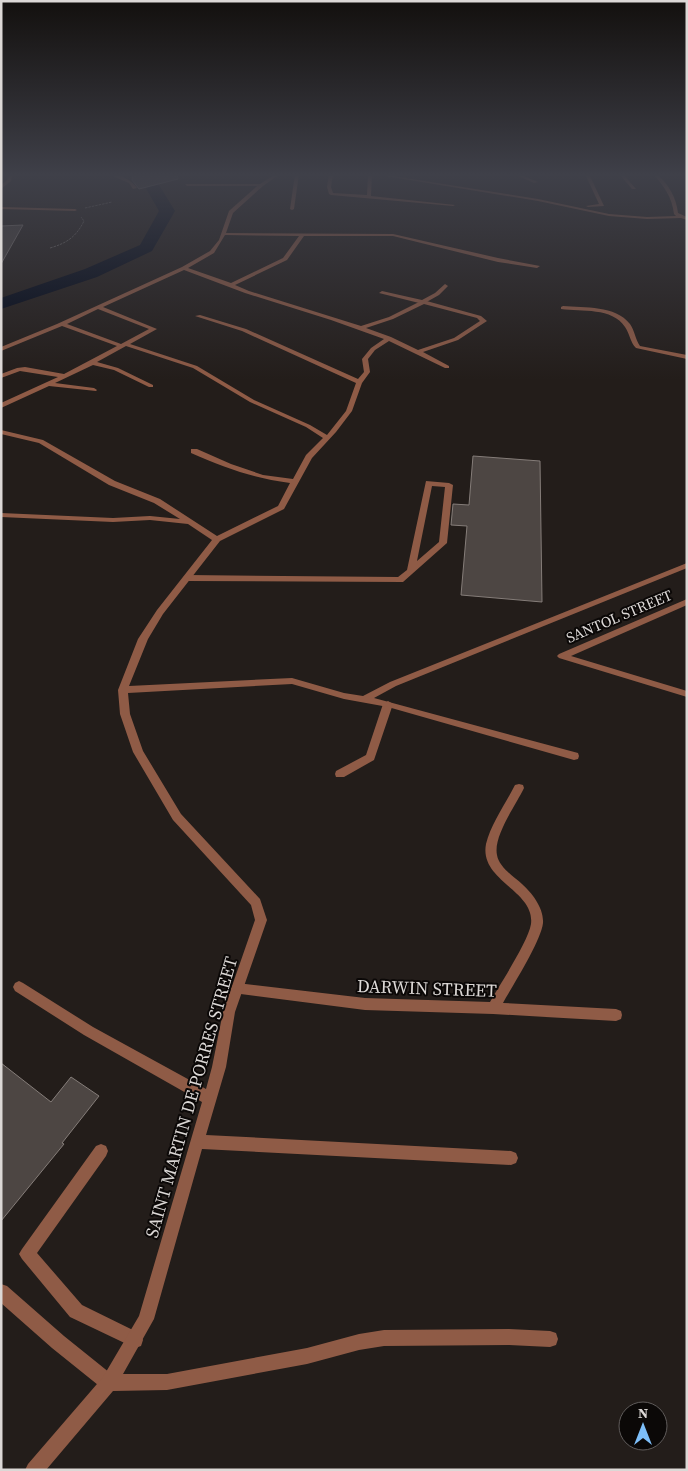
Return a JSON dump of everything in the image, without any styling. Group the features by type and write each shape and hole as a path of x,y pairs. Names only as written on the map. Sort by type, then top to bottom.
{"street":[{"path":"1,349 63,324 184,268 212,252 219,243"},
{"path":"231,285 285,259 297,243"},
{"path":"425,243 498,260 537,266"},
{"path":"184,268 247,292 389,338 447,367"},
{"path":"360,328 391,318 437,294 444,286"},
{"path":"382,293 479,317 484,321 456,339 418,352"},
{"path":"1,406 65,376 154,329 98,308"},
{"path":"564,308 610,313 628,326 633,343 638,347 687,357"},
{"path":"198,316 244,330 360,382"},
{"path":"63,324 195,368 252,401 308,426 327,438"},
{"path":"1,432 41,441 112,483 157,501 217,539 281,507 309,457 349,411 360,382 368,372 366,359 369,354 389,338"},
{"path":"92,362 116,369 152,386"},
{"path":"1,376 19,369 26,369 65,376"},
{"path":"48,384 94,390"},
{"path":"194,450 228,466 262,478 296,482"},
{"path":"187,578 394,581 404,577 443,543 449,485 429,483 411,570"},
{"path":"1,515 113,520 150,518 192,522"},
{"name":"SAINT MARTIN DE PORRES STREET","path":"34,1470 109,1383 146,1319 219,1067 229,1012 261,920 256,903 177,817 138,752 125,714 123,690 143,639 217,539"},
{"path":"364,699 393,684 687,565"},
{"name":"SANTOL STREET","path":"687,602 562,656 687,694"},
{"path":"123,690 292,680 344,696 388,704 574,756"},
{"path":"340,774 370,757 388,704"},
{"path":"494,1008 532,937 537,923 534,910 526,893 497,869 491,858 491,844 519,788"},
{"path":"19,987 64,1017 129,1056 210,1098"},
{"name":"DARWIN STREET","path":"237,989 365,1004 494,1008 616,1015"},
{"path":"198,1142 511,1158"},
{"path":"101,1151 27,1254 76,1311 135,1340"},
{"path":"1,1292 58,1342 109,1383 167,1382 308,1356 359,1342 384,1338 508,1337 550,1340"}],"path":[{"path":"50,248 68,243"}],"building":[{"path":"1,243 13,243 1,264"},
{"path":"473,456 540,461 542,602 461,595 467,526 451,525 453,504 469,505"},
{"path":"1,1063 51,1102 71,1077 99,1096 62,1143 64,1144 1,1221"}],"waterway":[{"path":"1,304 91,273 146,248 149,243"}]}
